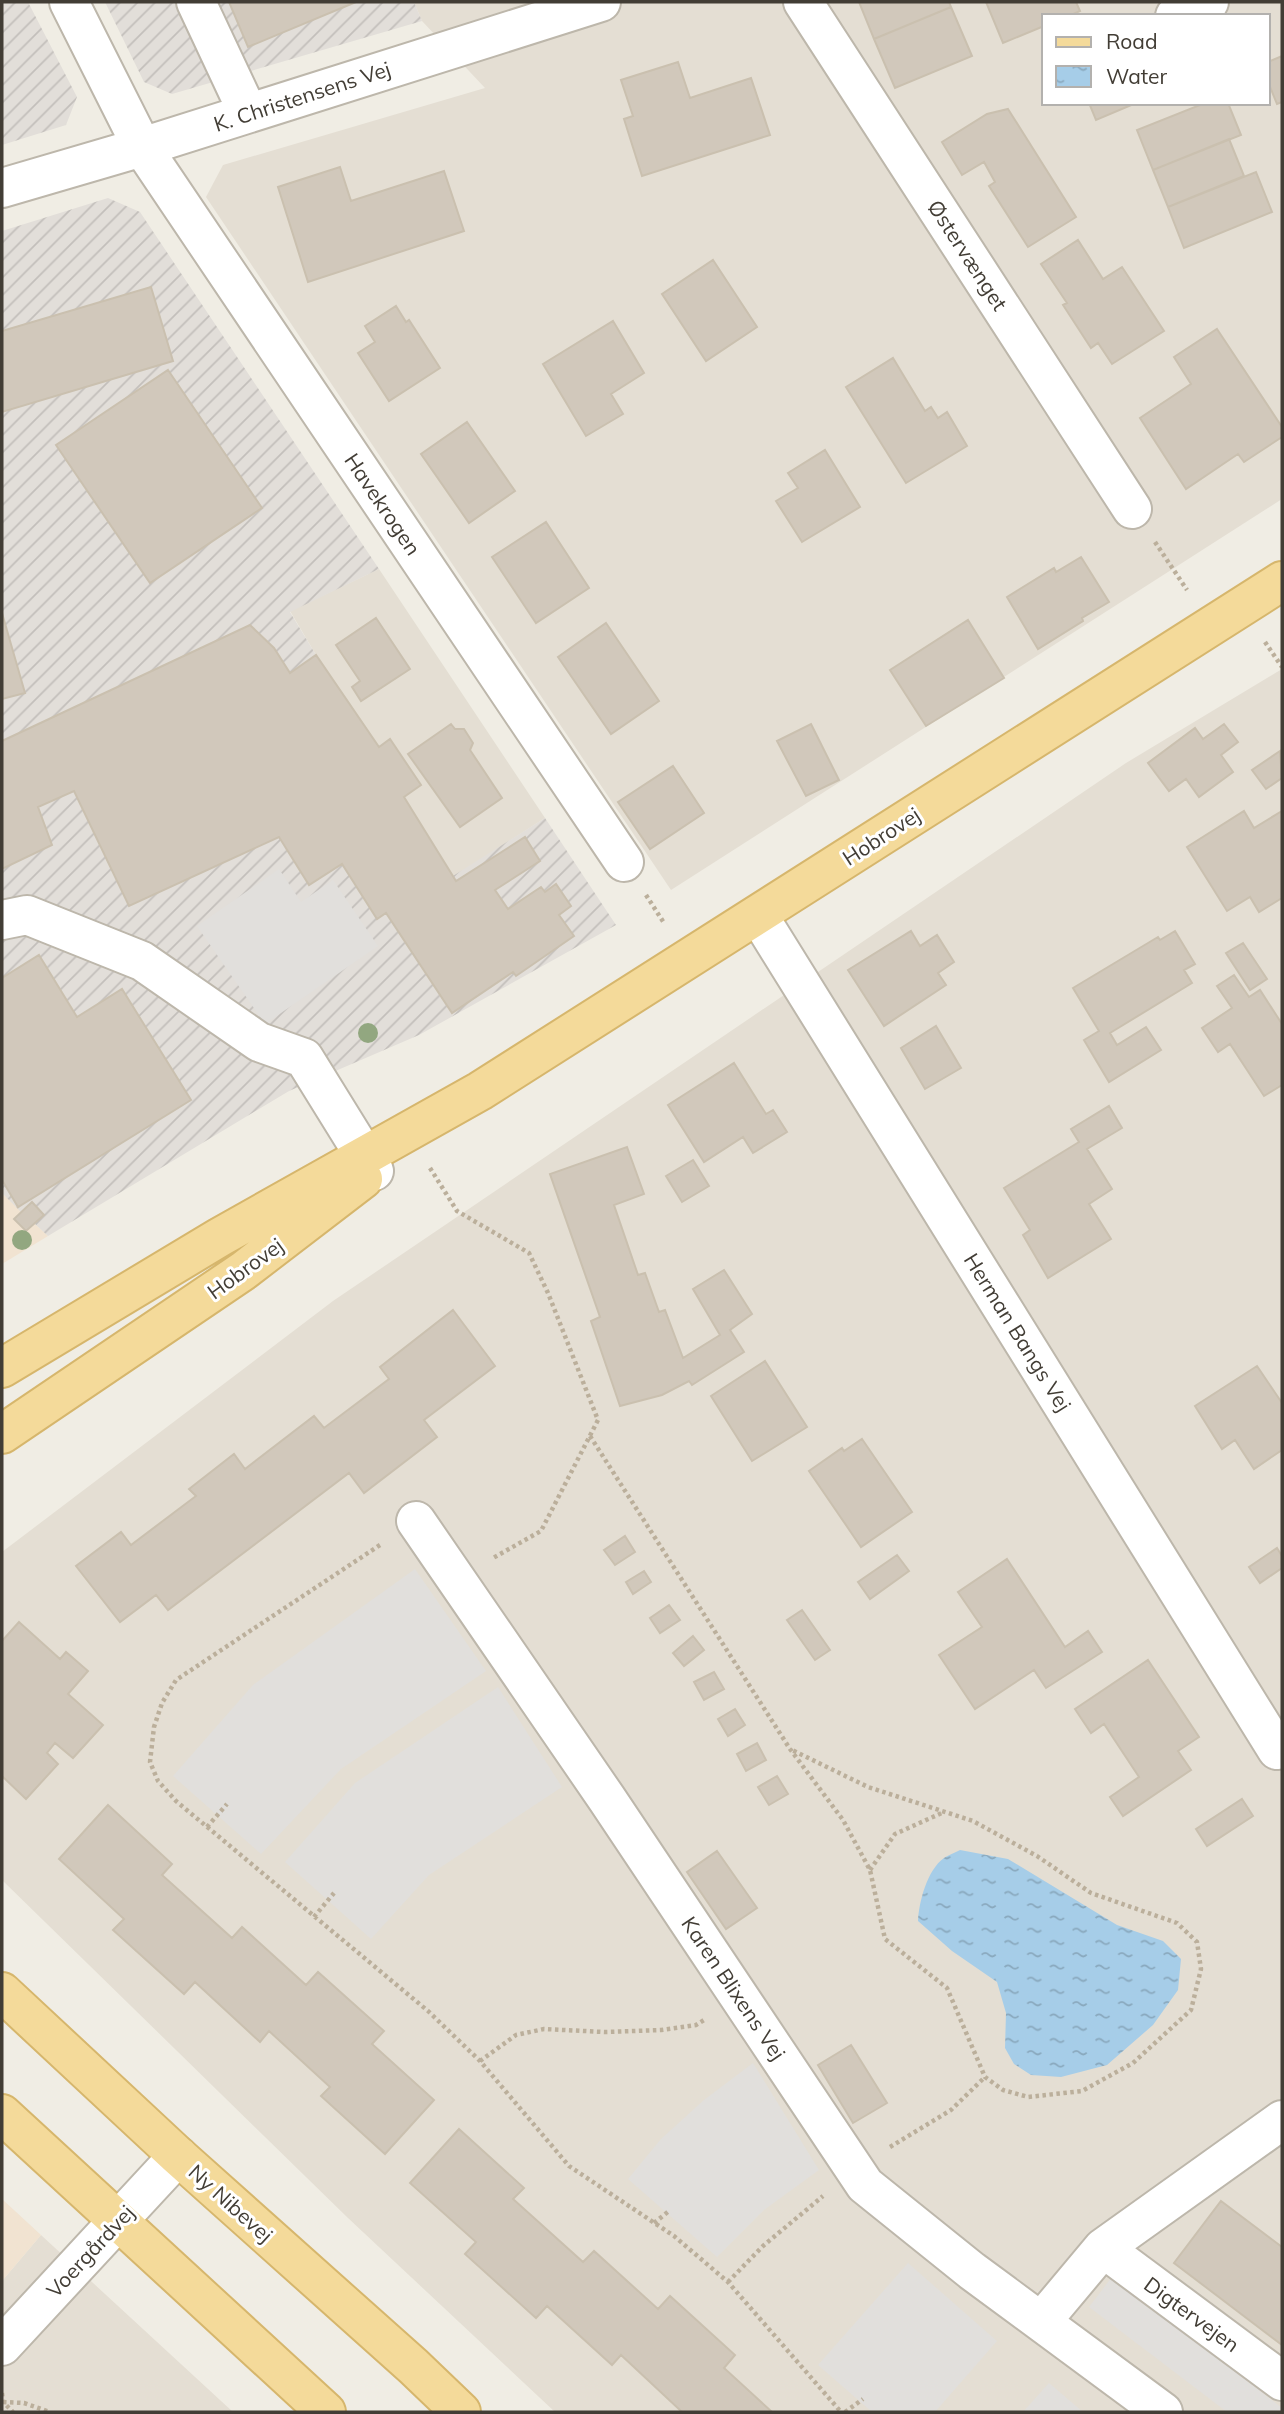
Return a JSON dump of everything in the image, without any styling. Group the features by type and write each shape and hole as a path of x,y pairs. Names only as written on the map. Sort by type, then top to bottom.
{"main road":[{"name":"Hobrovej","path":"2,1434 243,1271 369,1163 1282,581"},
{"name":"Hobrovej","path":"2,1368 220,1237 414,1142 480,1091"},
{"name":"Ny Nibevej","path":"2,1992 178,2156 461,2412"},
{"path":"2,2114 326,2412"}],"street":[{"name":"Havekrogen","path":"69,2 142,147 624,862"},
{"path":"196,2 248,113"},
{"name":"K. Christensens Vej","path":"2,188 142,147 601,2"},
{"name":"Østervænget","path":"803,2 1132,509"},
{"path":"1180,14 1209,2"},
{"path":"2,920 27,915 142,961 259,1042 304,1058 369,1163"},
{"name":"Herman Bangs Vej","path":"758,915 1278,1750"},
{"name":"Karen Blixens Vej","path":"416,1521 865,2185 972,2271 1163,2412"},
{"path":"1041,2322 1102,2248 1282,2120"},
{"name":"Voergårdvej","path":"2,2346 178,2156"},
{"name":"Digtervejen","path":"1102,2248 1282,2381"}],"path":[{"path":"414,1142 457,1212 529,1253 548,1293 597,1420 541,1531 456,1579"},
{"path":"590,1436 790,1749 843,1820 870,1870 885,1939 947,1988 985,2077 1003,2090 1028,2097 1082,2091 1133,2063 1191,2010 1201,1969 1197,1942 1177,1923 1091,1894 1037,1856 973,1821 868,1787 790,1749"},
{"path":"416,1521 176,1680 162,1703 154,1727 150,1762 158,1781 176,1801 428,2011 480,2061 569,2166 674,2236 728,2282 843,2412 863,2399"},
{"path":"207,1827 226,1804"},
{"path":"870,1870 895,1834 944,1812"},
{"path":"314,1917 334,1893"},
{"path":"480,2061 516,2035 544,2029 604,2032 661,2030 696,2025 740,1998"},
{"path":"728,2282 763,2246 855,2169 951,2110 985,2077"},
{"path":"654,2223 669,2211"},
{"path":"2,2393 3,2402 13,2412"},
{"path":"3,2402 24,2403 50,2412"}],"shaded area":[{"path":"2,2 28,2 77,97 66,125 2,145"},
{"path":"105,2 414,2 422,21 172,94 144,82"},
{"path":"414,2 1282,2 1282,499 671,890 206,197 223,165 485,88 422,21"},
{"path":"108,198 140,212 379,569 290,612 378,746 390,739 421,785 404,797 453,876 545,818 616,925 419,1035 289,1091 48,1236 34,1223 26,1231 14,1219 21,1212 2,1193 2,231"},
{"path":"379,569 545,818 453,877 404,797 420,786 390,740 379,747 316,655 290,611"},
{"path":"1282,669 1282,2412 555,2412 348,2218 2,1880 2,1552 333,1301 1126,763"},
{"path":"279,869 301,902 333,880 378,946 265,1024 197,926"},
{"path":"2,1193 22,1212 26,1231 34,1223 48,1236 2,1264"},
{"path":"415,1569 486,1671 341,1769 261,1854 173,1776 253,1685"},
{"path":"498,1687 562,1787 429,1875 371,1939 285,1862 355,1783"},
{"path":"753,2063 819,2170 764,2210 717,2257 628,2179 661,2139 704,2100"},
{"path":"2,2199 41,2235 2,2281"},
{"path":"41,2235 233,2412 2,2412 2,2281"},
{"path":"908,2263 997,2341 935,2412 872,2412 818,2365"},
{"path":"1112,2277 1282,2408 1282,2412 1227,2412 1089,2307"},
{"path":"1049,2383 1083,2412 1023,2412"}],"water":[{"path":"960,1850 1008,1859 1117,1925 1163,1941 1181,1959 1178,1990 1153,2025 1107,2065 1061,2077 1031,2075 1014,2064 1005,2048 1006,2013 997,1982 952,1951 918,1921 922,1896 933,1870 944,1858"}],"building":[{"path":"229,2 356,2 248,47"},
{"path":"859,2 949,2 951,7 874,39"},
{"path":"986,2 1076,2 1080,11 1073,14 1042,14 1042,27 1003,43"},
{"path":"951,7 972,56 895,88 874,39"},
{"path":"1282,56 1282,102 1277,104 1270,87 1270,61"},
{"path":"678,62 690,98 751,78 770,135 642,176 624,119 633,116 621,80"},
{"path":"1090,105 1131,105 1096,120"},
{"path":"1200,105 1229,105 1241,135 1153,170 1137,130"},
{"path":"1008,109 1076,217 1028,247 989,186 995,182 984,162 962,175 942,142 987,114"},
{"path":"1229,139 1244,176 1168,207 1153,170"},
{"path":"340,167 351,201 444,171 464,231 308,282 278,187"},
{"path":"1256,172 1272,212 1184,248 1168,207"},
{"path":"1078,240 1103,279 1122,267 1164,331 1112,364 1098,343 1091,348 1063,305 1067,303 1041,264"},
{"path":"713,260 757,327 706,361 662,294"},
{"path":"151,287 173,361 2,412 2,331"},
{"path":"396,306 406,322 409,320 440,368 389,401 358,353 375,342 365,326"},
{"path":"613,321 644,373 611,394 623,414 586,436 543,364"},
{"path":"1217,329 1282,427 1282,437 1244,462 1238,454 1186,489 1140,418 1191,384 1174,357"},
{"path":"893,358 925,411 931,407 938,418 947,412 967,446 906,483 846,387"},
{"path":"168,370 262,508 150,583 56,445"},
{"path":"467,422 515,491 469,523 421,454"},
{"path":"825,450 860,507 802,542 776,501 798,488 788,473"},
{"path":"546,522 589,588 536,623 492,557"},
{"path":"1081,557 1109,602 1038,649 1007,597 1054,568 1056,572"},
{"path":"2,613 25,693 2,699"},
{"path":"376,618 410,669 361,701 352,687 360,681 336,645"},
{"path":"968,620 1004,678 926,726 890,670"},
{"path":"606,623 659,701 611,734 558,657"},
{"path":"250,625 274,648 290,673 316,655 379,747 390,739 421,785 404,797 456,881 525,837 540,861 495,890 508,909 541,887 545,892 556,884 571,906 559,915 574,936 516,976 513,972 452,1013 386,913 377,919 342,864 309,885 279,837 129,906 74,791 38,807 52,845 2,869 2,741"},
{"path":"451,724 455,729 464,729 473,743 470,750 502,798 460,827 408,754"},
{"path":"811,724 839,780 806,796 777,741"},
{"path":"1224,724 1238,742 1221,755 1233,772 1199,797 1186,779 1169,791 1148,763 1195,728 1203,739"},
{"path":"1280,751 1282,778 1266,789 1252,770"},
{"path":"673,766 704,813 650,849 618,802"},
{"path":"1244,811 1254,828 1282,811 1282,898 1259,912 1250,897 1227,911 1187,847"},
{"path":"911,931 920,946 937,935 954,962 938,973 946,985 884,1026 848,970"},
{"path":"1175,931 1195,964 1184,970 1192,983 1110,1033 1117,1045 1146,1027 1161,1050 1109,1082 1084,1040 1099,1031 1073,988 1158,937 1160,940"},
{"path":"1243,943 1267,979 1250,990 1226,953"},
{"path":"39,955 77,1017 122,989 191,1100 18,1207 2,1180 2,978"},
{"path":"1234,975 1249,997 1260,990 1282,1024 1282,1085 1264,1096 1230,1044 1218,1052 1202,1028 1232,1008 1217,986"},
{"path":"936,1026 961,1068 925,1089 901,1048"},
{"path":"734,1063 766,1114 773,1110 787,1132 753,1153 743,1137 704,1162 668,1105"},
{"path":"1109,1106 1122,1128 1087,1149 1112,1189 1089,1204 1111,1239 1048,1278 1023,1235 1030,1230 1004,1188 1079,1142 1071,1129"},
{"path":"627,1147 644,1194 614,1205 638,1275 645,1273 659,1312 665,1310 683,1358 720,1335 693,1289 724,1270 752,1314 730,1330 744,1352 692,1385 689,1381 662,1395 620,1406 591,1321 600,1317 550,1174"},
{"path":"693,1160 709,1186 682,1202 666,1176"},
{"path":"32,1202 44,1215 26,1231 14,1219"},
{"path":"453,1310 495,1366 424,1420 437,1437 364,1493 349,1473 168,1610 156,1595 120,1622 76,1566 121,1532 131,1545 196,1496 189,1489 234,1454 245,1469 314,1416 324,1428 389,1379 380,1367"},
{"path":"765,1361 807,1427 752,1461 711,1396"},
{"path":"1257,1366 1282,1403 1282,1450 1254,1469 1235,1440 1222,1449 1195,1406"},
{"path":"862,1439 912,1512 861,1547 809,1471 842,1448 844,1451"},
{"path":"625,1536 635,1552 615,1565 604,1550"},
{"path":"1277,1548 1282,1556 1282,1568 1260,1583 1249,1567"},
{"path":"897,1555 909,1571 870,1599 858,1582"},
{"path":"1007,1559 1065,1647 1088,1631 1102,1652 1046,1688 1034,1670 975,1709 939,1655 982,1627 958,1592"},
{"path":"644,1571 651,1582 633,1594 626,1582"},
{"path":"669,1605 680,1620 660,1633 650,1618"},
{"path":"802,1610 830,1650 815,1660 787,1620"},
{"path":"19,1622 60,1659 66,1652 88,1671 68,1694 103,1725 73,1758 55,1743 47,1753 58,1764 26,1799 2,1776 2,1641"},
{"path":"693,1636 704,1650 684,1666 673,1653"},
{"path":"1148,1660 1199,1737 1178,1751 1191,1770 1123,1816 1110,1797 1139,1777 1104,1724 1091,1733 1075,1709"},
{"path":"714,1672 724,1689 704,1700 694,1682"},
{"path":"735,1709 745,1725 728,1736 718,1719"},
{"path":"757,1743 766,1760 746,1771 737,1754"},
{"path":"777,1776 788,1794 769,1805 758,1787"},
{"path":"1242,1799 1253,1816 1207,1846 1196,1829"},
{"path":"108,1805 172,1864 162,1875 232,1938 242,1927 306,1985 318,1972 384,2031 372,2044 434,2100 385,2154 321,2096 330,2087 269,2031 260,2042 195,1982 184,1994 113,1930 124,1919 59,1859"},
{"path":"717,1851 757,1908 726,1929 687,1872"},
{"path":"851,2045 887,2103 853,2123 818,2065"},
{"path":"459,2129 524,2188 513,2199 583,2262 594,2251 658,2309 670,2296 735,2355 724,2368 772,2412 680,2412 621,2355 612,2365 547,2306 536,2318 465,2254 476,2242 410,2183"},
{"path":"1221,2201 1282,2247 1282,2345 1174,2263"}]}
